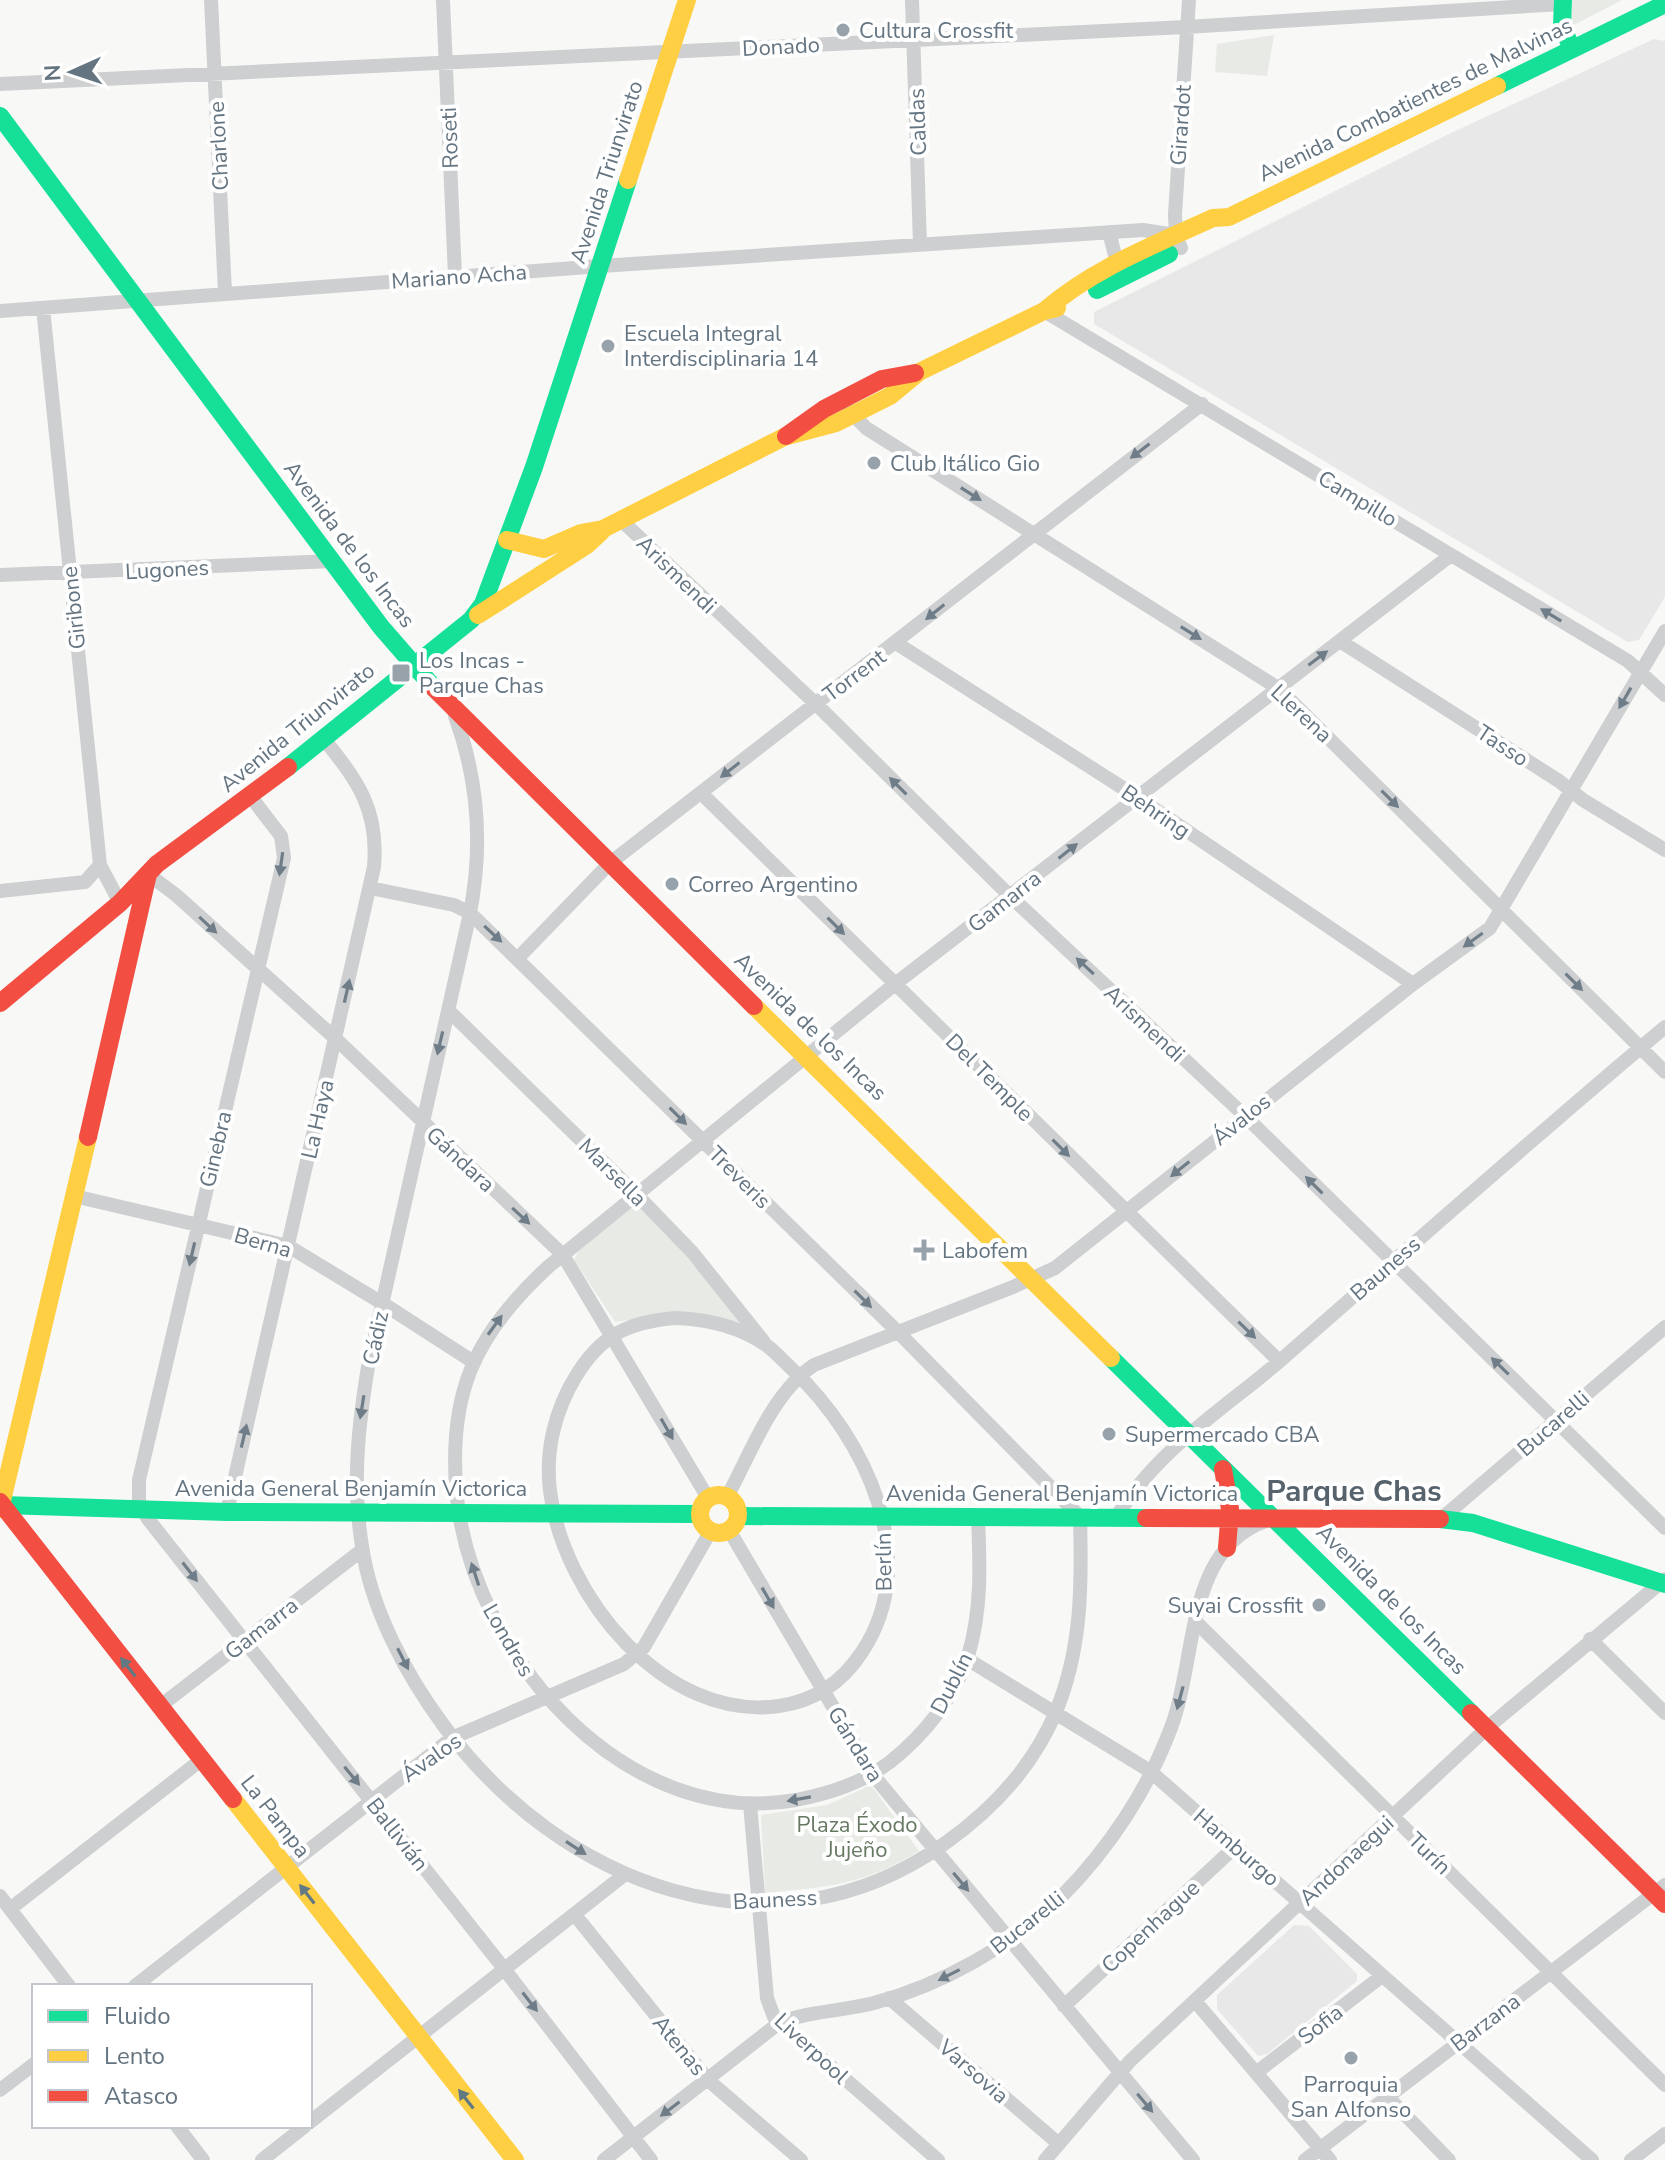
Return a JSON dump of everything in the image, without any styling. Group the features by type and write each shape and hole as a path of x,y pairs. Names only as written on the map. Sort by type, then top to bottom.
{"main road":[{"name":"Avenida Triunvirato","path":"148,874 157,864 251,797 471,620 486,598 601,266 687,0"},
{"path":"1562,2 1560,20 1572,49"},
{"name":"Avenida Combatientes de Malvinas","path":"1044,311 1061,294 1117,263 1218,231 1229,217 1665,4"},
{"name":"Avenida de los Incas","path":"0,116 381,627 452,708 1487,1728 1662,1894"},
{"name":"Avenida Combatientes de Malvinas","path":"507,540 544,549 581,533 622,521 787,436 824,409 848,407 890,396 919,372 1044,311 1066,306 1178,242"},
{"name":"Avenida Combatientes de Malvinas","path":"471,620 587,545 603,529"},
{"path":"0,1003 120,903 148,874"},
{"path":"1,1505 137,934 148,874"},
{"path":"1223,1469 1229,1490 1231,1518 1227,1548"},
{"path":"711,1503 735,1505 734,1523 720,1534 710,1532 702,1524 711,1503"},
{"name":"Avenida General Benjamín Victorica","path":"1,1505 227,1512 554,1513 711,1503"},
{"name":"La Pampa","path":"1,1505 515,2160"},
{"name":"Avenida General Benjamín Victorica","path":"734,1523 882,1517 1441,1519 1473,1523 1663,1582"},
{"path":"1315,1557 1315,1532 1322,1523 1333,1518"}],"street":[{"name":"Charlone","path":"211,0 225,293"},
{"name":"Roseti","path":"443,0 455,276"},
{"name":"Caldas","path":"912,0 920,244"},
{"name":"Girardot","path":"1178,242 1178,144 1189,0"},
{"name":"Donado","path":"0,84 1186,27 1562,2"},
{"name":"Mariano Acha","path":"0,311 455,276 1109,232 1158,231 1178,242"},
{"path":"1109,232 1117,263"},
{"name":"Giribone","path":"43,308 100,865 120,903"},
{"name":"Campillo","path":"1044,311 1628,661 1665,695"},
{"name":"Torrent","path":"518,958 610,863 1202,404"},
{"name":"Llerena","path":"848,407 866,428 1278,688 1665,1072"},
{"name":"Arismendi","path":"622,521 816,704 1011,897 1245,1116 1665,1528"},
{"name":"Gamarra","path":"563,1255 895,984 1451,555"},
{"name":"Lugones","path":"0,575 333,561"},
{"name":"Ávalos","path":"711,1503 781,1396 799,1375 814,1365 1055,1268 1413,984 1490,928 1665,631"},
{"name":"Tasso","path":"1340,641 1665,850"},
{"name":"Behring","path":"896,643 1137,797 1413,984"},
{"name":"Cádiz","path":"452,708 468,752 476,809 478,863 470,913 368,1367 358,1433 357,1511 362,1550 385,1623 415,1683 452,1738 537,1823 589,1857 624,1875"},
{"name":"La Haya","path":"227,1512 370,888 376,847 368,806 347,768 323,738"},
{"name":"Del Temple","path":"701,793 1279,1361"},
{"name":"Ginebra","path":"142,1510 139,1480 281,871 283,845 275,827 251,797"},
{"path":"0,891 85,882 100,865"},
{"name":"Gándara","path":"148,874 176,895 336,1039 563,1255 711,1503"},
{"name":"Treveris","path":"370,888 454,905 470,913 899,1333 1080,1517"},
{"name":"Marsella","path":"448,1010 692,1252 767,1345"},
{"name":"Bauness","path":"1116,1518 1138,1483 1665,1027"},
{"name":"Berna","path":"74,1196 288,1246 472,1361"},
{"name":"Londres","path":"563,1255 506,1310 480,1345 472,1361 457,1425 455,1479 471,1563 486,1603 517,1659 547,1698 595,1742 646,1774 688,1792 750,1804 811,1797 873,1775"},
{"name":"Berlín","path":"693,1319 737,1330 767,1345 831,1410 856,1450 882,1517 888,1560 887,1582 877,1624 855,1663 840,1680 823,1691 781,1706 759,1707 725,1703 693,1693 673,1682 637,1654 592,1599 570,1557 554,1513 550,1491 550,1447 561,1405 582,1366 595,1349 626,1327 649,1321 693,1319"},
{"name":"Bucarelli","path":"1441,1519 1665,1327"},
{"name":"Ballivián","path":"142,1510 651,2160"},
{"name":"Bauness","path":"624,1875 726,1902 815,1899 886,1879 961,1832 1015,1779 1055,1713 1080,1619 1080,1517"},
{"name":"Dublín","path":"873,1775 905,1750 938,1712 967,1659 978,1612 978,1518"},
{"name":"Bucarelli","path":"604,2160 779,2023 801,2016 852,2008 929,1985 978,1960 1058,1900 1116,1833 1172,1725 1204,1585 1227,1548 1246,1529 1274,1518"},
{"name":"Gándara","path":"734,1523 823,1691 873,1775 1193,2160"},
{"name":"Ávalos","path":"138,1984 452,1738 624,1664 637,1654 644,1647 710,1532"},
{"name":"Gamarra","path":"159,1707 362,1550"},
{"name":"Andonaegui","path":"1045,2160 1120,2073 1392,1816 1590,1639 1663,1582"},
{"name":"Turín","path":"1195,1621 1665,2085"},
{"path":"1590,1639 1665,1713"},
{"name":"Hamburgo","path":"967,1659 1150,1771 1592,2160"},
{"path":"1642,1690 1665,1697"},
{"path":"10,1909 201,1760"},
{"name":"Liverpool","path":"750,1804 770,2008 779,2023 938,2160"},
{"name":"Copenhague","path":"1064,2006 1236,1846"},
{"path":"312,2121 624,1875"},
{"name":"Barzana","path":"1305,2160 1325,2154 1387,2096 1662,1894"},
{"path":"0,1896 67,1984"},
{"name":"Atenas","path":"575,1915 708,2080 801,2160"},
{"name":"Sofia","path":"1257,2072 1382,1976"},
{"name":"Varsovia","path":"889,1998 1059,2144"},
{"path":"1195,2001 1325,2154"},
{"path":"0,2090 32,2066"},
{"path":"1387,2096 1449,2160"},
{"path":"179,2128 203,2160"},
{"path":"262,2160 303,2128"},
{"path":"1631,2160 1665,2134"}],"shaded area":[{"path":"1654,39 1665,41 1665,597 1639,640 1628,642 1094,324 1094,312 1451,133"},
{"path":"1294,1925 1309,1926 1357,1974 1357,1981 1267,2054 1258,2056 1217,2009 1217,1995"}],"green space":[{"path":"1569,0 1622,0 1572,26 1568,24"},
{"path":"1274,35 1267,76 1215,72 1217,44"},
{"path":"637,1207 645,1210 741,1319 740,1324 650,1317 615,1322 574,1260 578,1252 626,1209"},
{"name":"Plaza Éxodo Jujeño","path":"871,1785 919,1851 862,1878 826,1886 765,1893 761,1815 827,1805"}],"traffic: fast":[{"path":"1563,0 1562,26 1572,49"},
{"path":"1497,86 1665,4"},
{"path":"0,116 381,627 434,688"},
{"path":"288,767 471,620 483,604 534,467 628,180"},
{"path":"1097,290 1169,254"},
{"path":"1111,1358 1471,1713"},
{"path":"2,1505 227,1512 700,1514"},
{"path":"738,1516 1146,1518"},
{"path":"1440,1519 1473,1523 1665,1584"}],"traffic: slow":[{"path":"628,180 687,0"},
{"path":"1044,311 1083,282 1125,258 1213,218 1229,217 1497,86"},
{"path":"787,436 836,423 890,396 919,372 1044,311 1057,308"},
{"path":"507,540 544,549 581,533 603,529 786,436"},
{"path":"478,615 587,545 601,532"},
{"path":"754,1006 1111,1358"},
{"path":"0,1509 88,1137"},
{"path":"719,1495 732,1501 738,1514 732,1527 719,1533 706,1527 700,1514 706,1501 719,1495"},
{"path":"233,1799 515,2160"}],"traffic: jam":[{"path":"786,436 824,409 882,379 915,373"},
{"path":"434,688 754,1006"},
{"path":"0,1003 120,903 157,864 288,767"},
{"path":"88,1137 148,874"},
{"path":"1223,1469 1230,1509 1227,1548"},
{"path":"0,1502 233,1799"},
{"path":"1146,1518 1440,1519"},
{"path":"1471,1713 1665,1904"}],"place":[{"name":"Cultura Crossfit","path":"843,30"},
{"name":"Escuela Integral Interdisciplinaria 14","path":"608,346"},
{"name":"Club Itálico Gio","path":"874,463"},
{"name":"Los Incas - Parque Chas","path":"401,673"},
{"name":"Correo Argentino","path":"672,884"},
{"name":"Labofem","path":"924,1250"},
{"name":"Supermercado CBA","path":"1109,1434"},
{"name":"Suyai Crossfit","path":"1319,1605"},
{"name":"Parroquia San Alfonso","path":"1351,2058"}],"district":[{"name":"Parque Chas","path":"1354,1491"}]}
